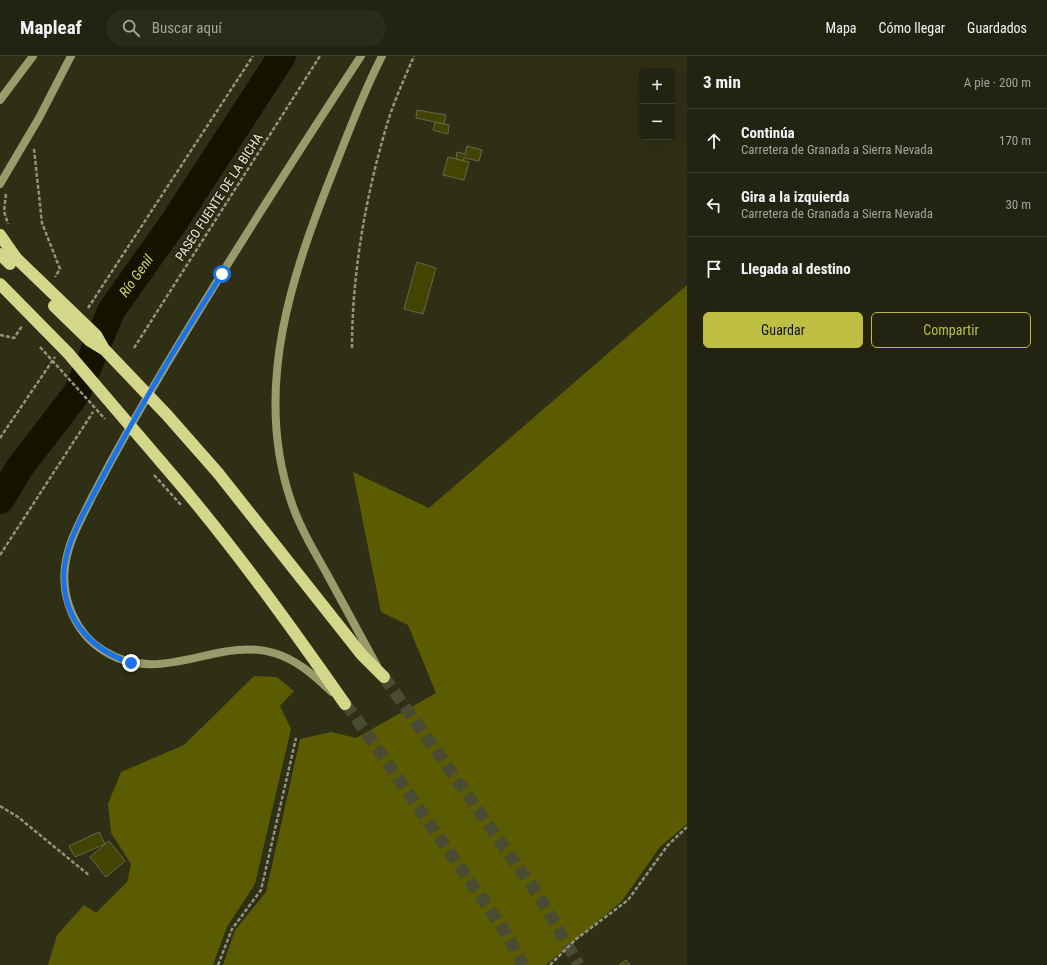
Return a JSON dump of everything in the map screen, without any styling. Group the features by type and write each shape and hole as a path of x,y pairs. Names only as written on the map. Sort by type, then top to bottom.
{"highway":[{"path":"5,232 13,261"},
{"path":"0,254 13,261 90,341 104,349 167,415 218,473 362,655 384,677"},
{"path":"0,284 68,353 194,499 269,597 344,704"}],"main road":[{"path":"0,100 33,56"},
{"path":"0,184 39,118 71,56"},
{"path":"344,704 310,672 297,663 272,652 242,650 149,665 131,663 117,658 92,642 80,629 67,600 64,569 75,531 110,464 170,356 361,56"},
{"path":"382,56 358,108 317,210 306,243 282,330 274,396 278,446 291,502 312,547 384,677"}],"path":[{"path":"85,312 253,56"},
{"name":"PASEO FUENTE DE LA BICHA","path":"134,348 320,56"},
{"path":"352,348 352,307 365,216 388,120 414,56"},
{"path":"30,155 34,149 42,222 60,269 52,281"},
{"path":"5,232 4,197 7,191"},
{"path":"16,321 26,331"},
{"path":"0,334 14,338 22,325"},
{"path":"37,343 106,420"},
{"path":"0,438 58,352"},
{"path":"0,555 93,412"},
{"path":"152,473 182,506"},
{"path":"218,965 232,929 261,890 296,738"},
{"path":"0,806 18,817 90,876"},
{"path":"550,965 575,940 628,900 668,844 687,827"}],"shaded area":[{"path":"687,285 687,824 660,847 622,901 546,965 223,965 235,930 266,892 300,739 331,732 356,738 436,693 408,625 381,612 353,472 429,508"},
{"path":"254,676 277,677 294,691 280,706 291,729 255,884 227,927 213,965 48,965 57,935 84,905 96,913 127,882 131,864 111,833 108,804 121,772 184,745"}],"building":[{"path":"417,110 446,115 444,124 416,118"},
{"path":"435,122 449,125 448,134 433,130"},
{"path":"467,146 482,150 479,161 464,158 463,161 456,159 457,152 465,154"},
{"path":"448,157 469,162 464,180 443,175"},
{"path":"417,262 436,268 423,314 404,309"},
{"path":"99,832 105,844 75,857 69,846"},
{"path":"109,841 125,861 106,877 90,857"},
{"path":"626,960 630,965 619,965"}],"waterway":[{"name":"Río Genil","path":"0,500 20,467 77,393 111,311 174,222 282,56"}],"tunnel":[{"path":"384,677 541,899 579,965"},
{"path":"345,704 504,930 523,965"}],"route":[{"path":"131,663 103,651 80,629 67,600 64,584 66,558 75,531 110,464 170,356 222,274"}]}
